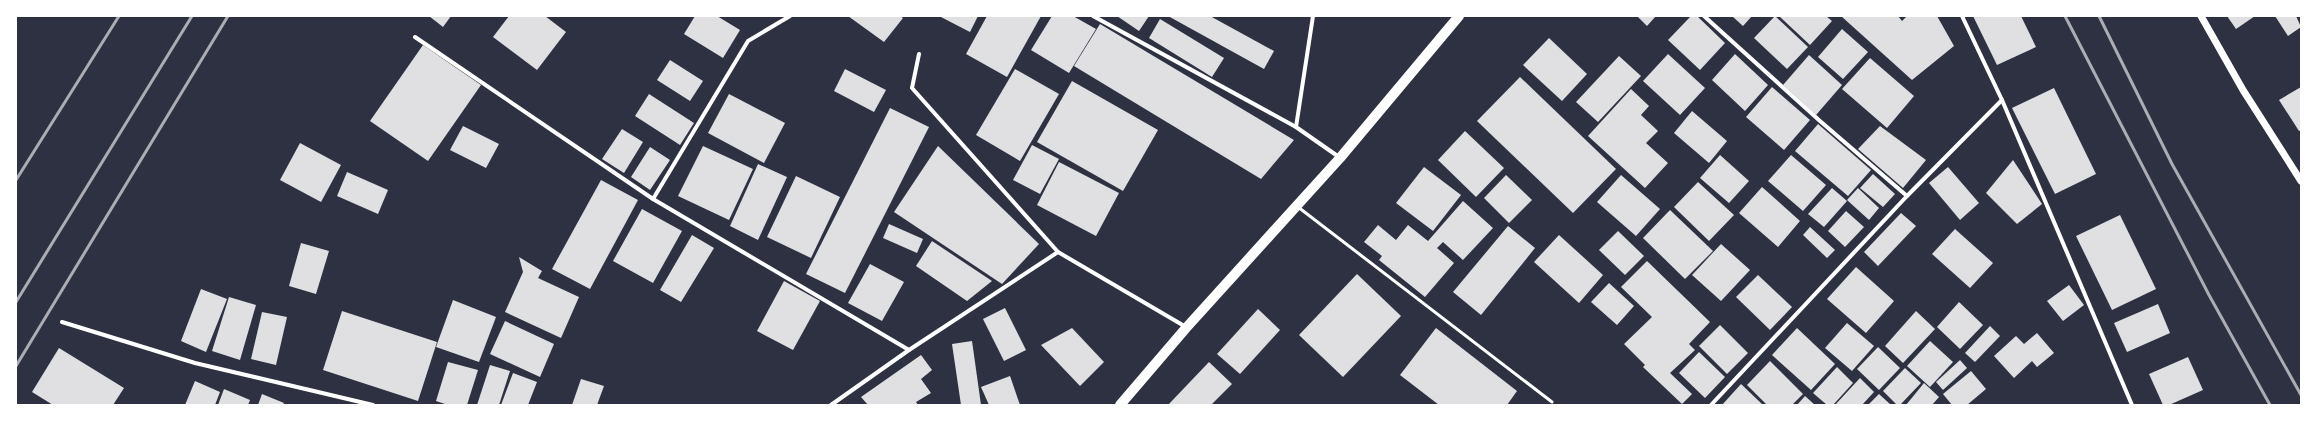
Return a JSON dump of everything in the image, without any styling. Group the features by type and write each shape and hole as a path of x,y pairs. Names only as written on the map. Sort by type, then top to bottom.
{"main road":[{"path":"1120,405 1186,328 1340,158 1459,16"}],"street":[{"path":"653,199 748,41 790,16"},
{"path":"1093,16 1296,127 1340,158"},
{"path":"1296,127 1313,16"},
{"path":"1704,16 1820,121 1907,196"},
{"path":"1962,16 2002,100 2132,405"},
{"path":"2201,16 2243,90 2301,181"},
{"path":"415,37 653,199 909,350"},
{"path":"919,54 912,88 1058,252 1186,328"},
{"path":"1711,405 1907,196 2002,100"},
{"path":"831,405 909,350 1058,252"},
{"path":"62,322 195,363 373,405"}],"lane":[{"path":"1297,206 1552,402"}],"building":[{"path":"429,16 451,16 443,27"},
{"path":"509,16 545,16 566,32 537,70 493,37"},
{"path":"695,16 717,16 740,30 723,58 684,34"},
{"path":"848,16 900,16 903,18 884,42"},
{"path":"939,16 978,16 970,32"},
{"path":"987,16 1041,16 1007,77 966,54"},
{"path":"1052,16 1073,16 1096,29 1069,73 1031,50"},
{"path":"1117,16 1149,16 1139,31"},
{"path":"1168,16 1210,16 1274,51 1264,69"},
{"path":"1637,16 1656,16 1647,26"},
{"path":"1691,16 1697,16 1725,43 1700,70 1668,40"},
{"path":"1732,16 1752,16 1743,26"},
{"path":"1775,16 1808,47 1787,69 1754,38"},
{"path":"1779,16 1826,16 1832,21 1810,45"},
{"path":"1841,16 1898,16 1902,21 1907,16 1937,16 1954,46 1912,80"},
{"path":"1973,16 2021,16 2036,47 1997,65"},
{"path":"2227,16 2255,16 2236,29"},
{"path":"2275,16 2296,16 2301,27 2288,36"},
{"path":"1160,19 1224,58 1212,77 1149,38"},
{"path":"1100,24 1294,140 1261,179 1074,66"},
{"path":"1842,29 1868,52 1843,79 1818,57"},
{"path":"1549,38 1587,74 1562,101 1523,65"},
{"path":"423,45 481,85 428,161 370,121"},
{"path":"1668,54 1705,88 1680,115 1643,81"},
{"path":"1735,54 1768,85 1745,111 1712,80"},
{"path":"1809,55 1842,85 1816,115 1783,85"},
{"path":"1619,56 1641,76 1598,122 1576,102"},
{"path":"1870,58 1914,96 1887,128 1842,89"},
{"path":"670,60 703,81 690,101 657,80"},
{"path":"845,69 886,90 874,112 834,91"},
{"path":"1015,69 1059,94 1020,161 976,135"},
{"path":"1520,77 1616,169 1573,213 1477,121"},
{"path":"1072,81 1158,130 1123,191 1037,142"},
{"path":"1772,87 1810,120 1784,150 1746,117"},
{"path":"2301,87 2301,130 2299,131 2279,100"},
{"path":"2054,88 2096,174 2055,194 2012,108"},
{"path":"1631,89 1649,106 1641,115 1658,131 1646,143 1668,163 1645,188 1588,136"},
{"path":"649,94 694,123 680,145 635,116"},
{"path":"729,94 785,123 764,163 708,133"},
{"path":"890,108 929,127 845,293 806,274"},
{"path":"1692,111 1727,141 1709,163 1674,133"},
{"path":"1818,124 1871,170 1848,196 1795,151"},
{"path":"463,126 499,144 486,168 450,150"},
{"path":"1880,126 1926,160 1903,188 1858,149"},
{"path":"622,129 643,142 624,173 602,159"},
{"path":"1465,131 1504,168 1476,197 1438,160"},
{"path":"300,143 341,165 321,202 280,180"},
{"path":"1032,145 1059,159 1040,194 1013,180"},
{"path":"703,146 753,169 729,220 678,196"},
{"path":"938,146 1039,244 1002,284 894,212"},
{"path":"650,147 670,160 650,190 631,177"},
{"path":"1720,155 1749,181 1729,203 1700,178"},
{"path":"1791,155 1826,185 1803,211 1768,181"},
{"path":"2013,160 2042,204 2017,224 1986,193"},
{"path":"1059,162 1119,193 1096,236 1037,205"},
{"path":"758,164 787,177 758,240 730,226"},
{"path":"1424,167 1461,195 1433,231 1396,203"},
{"path":"1948,167 1979,203 1960,220 1929,183"},
{"path":"347,172 388,190 378,214 337,196"},
{"path":"1873,174 1895,194 1883,207 1860,188"},
{"path":"1506,175 1532,200 1509,223 1484,198"},
{"path":"1621,175 1660,209 1636,236 1597,202"},
{"path":"796,176 840,197 811,258 767,237"},
{"path":"601,180 638,200 590,289 552,269"},
{"path":"1698,182 1734,215 1709,241 1674,207"},
{"path":"1762,187 1800,221 1778,247 1739,213"},
{"path":"1832,188 1847,201 1824,227 1808,214"},
{"path":"1858,188 1879,208 1869,220 1847,200"},
{"path":"1463,201 1493,228 1463,260 1443,242 1437,248 1454,263 1425,297 1379,260 1382,256 1364,242 1378,225 1396,240 1408,225 1428,241"},
{"path":"642,209 682,231 653,283 613,261"},
{"path":"1670,210 1713,251 1685,279 1643,238"},
{"path":"1846,211 1864,227 1845,247 1828,231"},
{"path":"1901,213 1916,226 1878,266 1864,252"},
{"path":"2120,215 2156,289 2112,310 2076,236"},
{"path":"889,224 923,239 917,253 883,238"},
{"path":"1508,226 1535,248 1481,315 1453,292"},
{"path":"1810,227 1835,250 1827,258 1803,235"},
{"path":"1955,229 1993,263 1970,288 1932,254"},
{"path":"1618,231 1644,256 1625,275 1599,250"},
{"path":"692,235 714,248 681,302 660,290"},
{"path":"1559,235 1603,275 1579,303 1534,262"},
{"path":"932,241 992,281 967,301 916,266"},
{"path":"301,243 329,251 316,294 289,286"},
{"path":"1721,244 1750,270 1721,301 1692,275"},
{"path":"519,257 542,271 538,278 579,297 561,338 505,312 523,272"},
{"path":"1647,261 1710,322 1689,344 1695,350 1670,373 1692,394 1682,404 1643,367 1645,365 1624,344 1652,317 1621,287"},
{"path":"870,264 904,282 882,321 848,303"},
{"path":"1856,267 1894,301 1866,333 1827,299"},
{"path":"1357,274 1401,316 1343,377 1299,335"},
{"path":"1758,275 1792,307 1770,330 1736,297"},
{"path":"784,281 820,301 793,350 757,331"},
{"path":"1609,283 1634,306 1617,325 1591,302"},
{"path":"2069,285 2084,305 2063,321 2047,301"},
{"path":"201,289 227,299 206,352 181,341"},
{"path":"229,297 256,305 240,360 212,351"},
{"path":"453,300 496,317 479,362 436,347"},
{"path":"1959,302 1983,325 1960,349 1937,327"},
{"path":"2158,304 2170,333 2127,352 2114,323"},
{"path":"1005,308 1026,350 1004,361 983,319"},
{"path":"1258,309 1280,330 1240,374 1217,354"},
{"path":"342,311 437,342 418,401 323,370"},
{"path":"1916,311 1935,329 1903,363 1885,346"},
{"path":"262,312 287,317 276,365 251,359"},
{"path":"505,321 554,344 540,377 490,354"},
{"path":"1847,323 1874,346 1852,371 1825,348"},
{"path":"1720,325 1748,353 1727,374 1699,346"},
{"path":"1990,326 2000,336 1975,362 1965,353"},
{"path":"1072,328 1104,362 1080,386 1041,345"},
{"path":"1436,328 1517,391 1507,405 1439,405 1400,375"},
{"path":"1797,328 1835,364 1811,390 1772,355"},
{"path":"2037,333 2054,353 2037,367 2032,361 2014,378 1994,356 2016,336 2024,344"},
{"path":"972,341 981,405 961,405 952,344"},
{"path":"1930,341 1953,362 1930,387 1907,366"},
{"path":"1878,347 1900,368 1879,390 1857,369"},
{"path":"59,348 124,388 113,405 53,405 32,392"},
{"path":"1699,352 1725,377 1705,398 1679,373"},
{"path":"921,355 932,370 921,379 931,393 916,402 918,405 868,405 861,397"},
{"path":"2188,357 2203,390 2169,405 2163,405 2149,374"},
{"path":"1960,360 1967,368 1943,390 1936,382"},
{"path":"1770,361 1803,394 1792,405 1767,405 1747,385"},
{"path":"448,362 478,370 467,405 448,405 436,401"},
{"path":"1209,362 1232,384 1211,405 1168,405"},
{"path":"490,365 510,371 499,405 477,405"},
{"path":"1837,367 1853,383 1833,405 1827,405 1813,393"},
{"path":"1905,368 1921,383 1900,405 1897,405 1883,391"},
{"path":"1971,371 1986,389 1967,405 1952,405 1943,394"},
{"path":"513,373 537,382 528,405 501,405"},
{"path":"1010,376 1020,405 989,405 981,387"},
{"path":"1860,378 1874,392 1862,405 1835,405"},
{"path":"581,379 604,386 597,405 572,405"},
{"path":"195,381 220,392 215,405 185,405"},
{"path":"1924,383 1939,397 1932,405 1906,405"},
{"path":"1741,384 1763,405 1722,405"},
{"path":"224,389 250,400 248,405 218,405"},
{"path":"262,394 284,403 283,405 258,405"},
{"path":"1879,394 1891,405 1868,405"},
{"path":"1805,396 1815,405 1797,405"}],"railway":[{"path":"16,180 119,16"},
{"path":"16,302 192,16"},
{"path":"16,366 228,16"},
{"path":"2065,16 2209,295 2270,405"},
{"path":"2099,16 2172,164 2301,395"}]}
